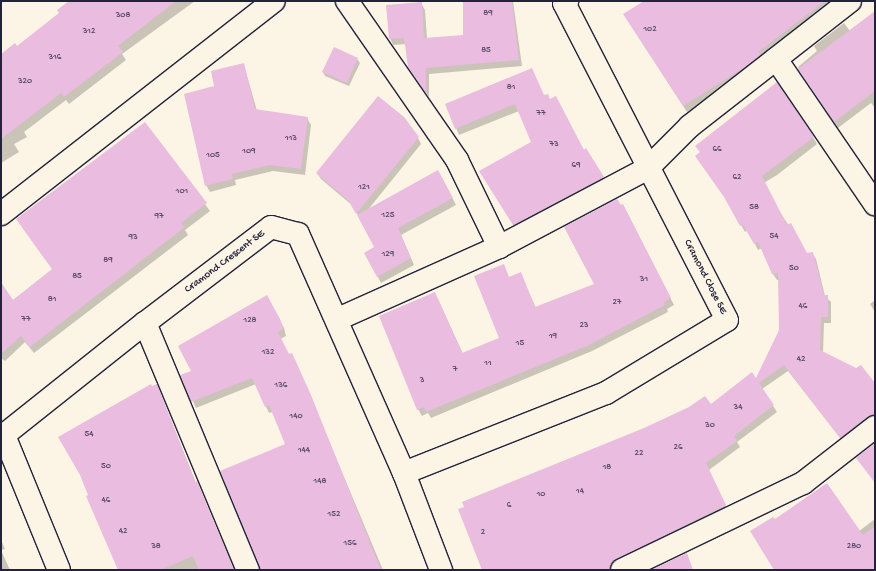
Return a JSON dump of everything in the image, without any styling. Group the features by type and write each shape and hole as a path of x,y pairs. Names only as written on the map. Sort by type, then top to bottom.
{"street":[{"path":"1,214 274,1"},
{"path":"347,1 457,160 499,247"},
{"name":"Cramond Close SE","path":"404,473 606,393 727,320 564,3 567,1"},
{"path":"338,319 499,247 648,168 690,126 850,1"},
{"path":"776,60 875,204"},
{"name":"Cramond Crescent SE","path":"59,570 4,435 145,323 271,227 298,234 338,319 404,473 441,570"},
{"path":"145,323 248,570"},
{"path":"622,570 803,483 875,427"}],"building":[{"path":"69,1 176,1 118,46 123,52 64,97 61,93 1,139 1,54 15,43 17,46 59,13 57,10"},
{"path":"463,1 512,1 519,60 426,68 426,93 408,67 404,38 389,39 386,5 422,2 424,38 463,35"},
{"path":"644,1 825,1 758,52 761,55 745,67 683,106 623,14"},
{"path":"875,11 875,91 834,122 798,69"},
{"path":"334,47 358,58 347,83 322,72"},
{"path":"244,63 255,109 308,117 301,169 269,165 232,174 233,179 205,186 184,94 214,86 211,71"},
{"path":"532,68 544,95 548,94 550,99 556,96 584,150 586,148 604,177 513,225 479,171 531,142 515,104 455,129 445,104"},
{"path":"777,82 814,137 762,176 787,225 791,223 807,253 813,252 824,295 828,295 828,317 821,317 820,350 856,368 861,365 875,383 875,415 867,417 840,438 784,365 759,383 774,405 734,436 737,441 706,463 726,505 617,559 610,570 482,570 458,509 464,507 462,502 644,428 689,407 705,396 711,404 752,372 756,378 779,330 778,273 772,274 758,242 754,244 743,225 740,226 724,197 695,156 700,152 695,146"},
{"path":"378,96 404,117 419,137 356,214 348,200 316,173"},
{"path":"145,122 207,203 181,223 185,227 30,347 21,336 1,354 1,282 13,300 52,269 16,219"},
{"path":"438,170 453,198 398,228 411,258 377,277 364,253 374,247 357,215"},
{"path":"617,199 621,205 623,204 671,298 664,302 665,305 589,345 426,412 424,407 417,410 379,316 435,292 462,353 499,338 474,276 504,264 509,277 521,272 535,307 594,284 564,227"},
{"path":"267,295 281,321 283,329 278,332 289,354 292,353 311,395 381,570 260,570 220,471 285,444 269,405 265,407 252,378 191,402 180,375 191,371 178,346"},
{"path":"151,384 152,386 157,384 195,482 197,481 234,570 199,570 193,556 161,570 118,570 86,496 88,495 80,475 58,437"},
{"path":"875,443 875,483 856,458"},
{"path":"827,483 863,535 875,526 875,570 774,570 750,531 773,517 775,519"},
{"path":"687,553 693,570 651,570"}]}
